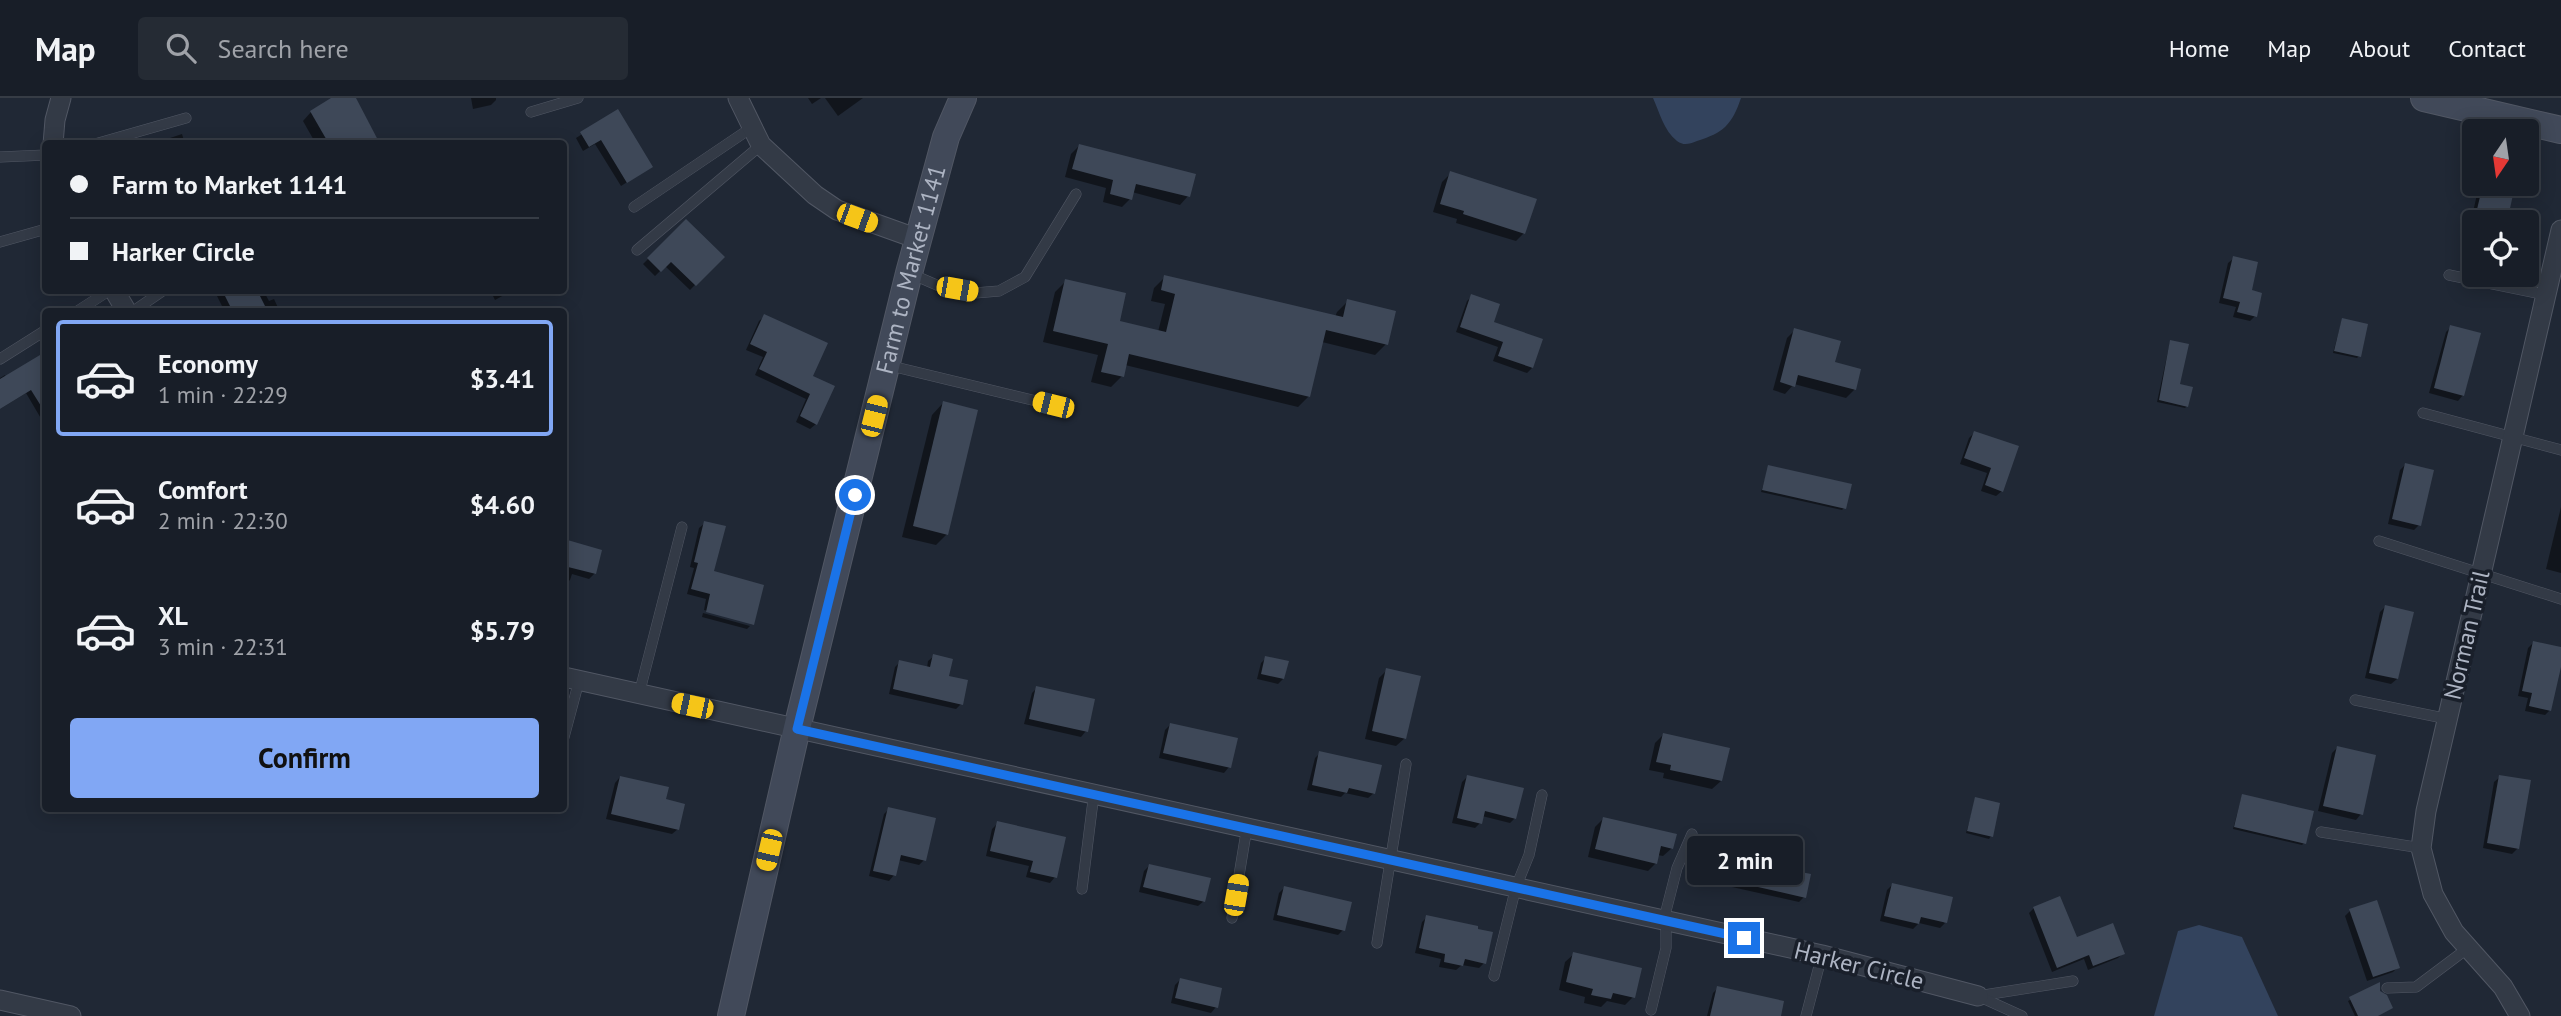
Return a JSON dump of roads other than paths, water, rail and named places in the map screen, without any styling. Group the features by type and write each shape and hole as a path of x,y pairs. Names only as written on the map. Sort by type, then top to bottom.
{"street":[{"path":"53,140 61,98"},
{"path":"738,98 756,137 815,195 837,210 918,239"},
{"name":"Farm to Market 1141","path":"731,1016 797,729 909,273 946,137 963,98"},
{"path":"2424,98 2561,130"},
{"name":"Norman Trail","path":"2519,1016 2503,987 2455,932 2433,894 2421,848 2426,811 2561,230"},
{"path":"115,294 126,308"},
{"name":"Harker Circle","path":"571,679 1822,955 1978,996"},
{"path":"0,1000 71,1016"}],"lane":[{"path":"531,112 578,98"},
{"path":"109,140 186,118"},
{"path":"634,207 756,137"},
{"path":"637,250 756,137"},
{"path":"0,157 42,155"},
{"path":"909,273 939,286 975,293 999,291 1025,277 1076,194"},
{"path":"0,242 42,230"},
{"path":"2449,275 2546,295"},
{"path":"83,308 105,294"},
{"path":"135,308 158,294"},
{"path":"0,359 42,333"},
{"path":"886,365 1053,405"},
{"path":"2423,414 2561,450"},
{"path":"639,694 682,527"},
{"path":"2379,541 2561,599"},
{"path":"567,712 571,679"},
{"path":"2355,700 2448,719"},
{"path":"1377,943 1406,764"},
{"path":"1082,889 1094,793"},
{"path":"1494,976 1516,887 1529,855 1542,795"},
{"path":"1232,918 1247,827"},
{"path":"2321,832 2421,848"},
{"path":"1651,1010 1666,948 1666,911 1677,868 1692,834"},
{"path":"2387,988 2416,988 2468,948"},
{"path":"1806,1016 1822,955"},
{"path":"1978,996 2073,981"},
{"path":"1978,996 2022,1016"}],"water":[{"path":"1653,98 1741,98 1734,115 1720,131 1682,144 1662,121"},
{"path":"2199,925 2242,937 2278,1016 2154,1016 2178,931"}]}
